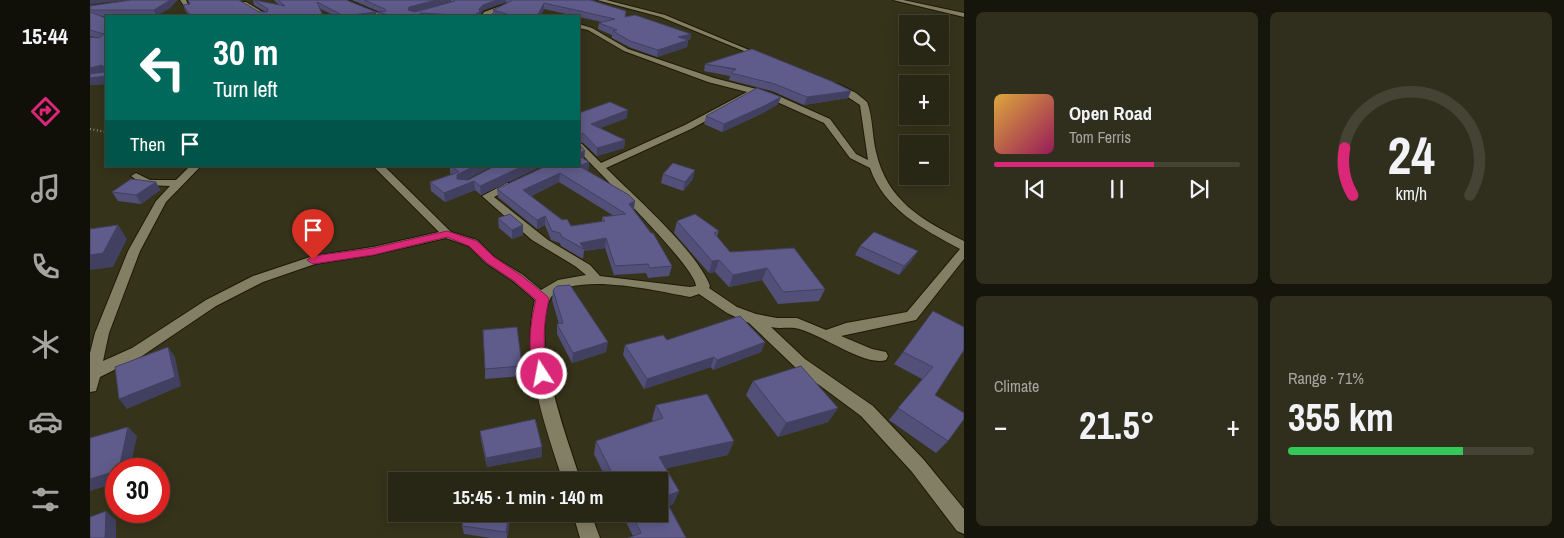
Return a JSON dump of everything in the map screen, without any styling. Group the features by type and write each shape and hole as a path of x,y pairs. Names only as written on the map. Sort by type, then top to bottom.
{"street":[{"path":"183,0 188,5 188,8"},
{"path":"342,0 380,15"},
{"path":"600,0 663,16 770,59"},
{"path":"896,0 964,15"},
{"path":"244,3 264,15"},
{"path":"485,15 508,5"},
{"path":"580,26 590,29 626,50 711,80 754,91 794,105 827,121 853,156 876,167"},
{"path":"823,81 853,95 864,104 871,152 879,177 891,197 924,223 964,246"},
{"path":"599,167 688,126 754,91"},
{"path":"570,472 538,356 537,321 543,299 549,290 566,281 596,280 690,292 701,289 704,286 701,278 690,263 599,167 581,152"},
{"path":"92,380 95,346 102,333 134,251 161,201 195,167"},
{"path":"379,167 447,234 473,244 490,260 518,278 543,299"},
{"path":"136,176 148,183 179,183"},
{"path":"521,181 487,196 510,218 546,244 591,270 596,280"},
{"path":"92,380 211,303 258,278 313,260 373,251 447,234"},
{"path":"827,335 846,328 911,316 964,251"},
{"path":"701,289 732,310 754,319 777,323 797,323 870,354 881,356"},
{"path":"754,319 800,363 868,411 918,466 964,524"},
{"path":"585,522 590,538"}],"path":[{"path":"90,129 105,132"}],"building":[{"path":"131,0 170,0 154,10 90,10 90,6"},
{"path":"188,0 239,0 259,12 267,12 268,9 254,0 285,6 278,0 346,0 376,12 342,15 317,2 323,15 190,15 183,5 190,4"},
{"path":"364,0 436,0 409,7 408,10 415,12 454,0 497,0 483,5 479,9 480,12 474,15 420,13 425,15 390,15 377,12 386,11"},
{"path":"513,0 590,0 626,11 625,17 635,15 691,34 678,37 688,40 658,50 630,41 613,31 617,30 599,23 615,19 544,3 538,15 510,15 493,10"},
{"path":"90,12 105,18 105,76 90,78 90,74 104,72 104,67 102,65 90,68 90,37 99,38 104,34 90,30"},
{"path":"752,49 851,91 807,97 775,84 731,73 736,69 705,64"},
{"path":"757,88 781,97 724,124 706,116"},
{"path":"610,102 628,110 591,124 625,140 597,148 584,134 580,133 580,113"},
{"path":"580,145 585,151 580,153"},
{"path":"580,157 589,162 580,166"},
{"path":"673,163 695,170 685,182 663,174"},
{"path":"452,167 472,167 457,175 457,179 468,180 493,167 521,167 480,186 474,181 444,193 430,182 459,172"},
{"path":"544,167 580,167 629,195 635,201 629,204 651,233 653,233 672,266 650,268 648,264 615,266 606,238 580,243 584,249 562,237 560,233 552,231 545,216 537,220 497,189","holes":["560,173 626,214 602,217 605,221 571,226 567,219 562,220 523,190"]},
{"path":"131,179 156,182 136,195 112,192"},
{"path":"510,214 523,225 512,230 498,218"},
{"path":"695,214 719,231 714,233 730,252 794,248 825,289 783,292 767,268 733,275 719,260 712,261 677,221"},
{"path":"118,225 103,253 90,255 90,229"},
{"path":"874,232 918,251 904,266 860,246"},
{"path":"570,285 608,342 573,353 557,324 563,323 553,290 557,286"},
{"path":"933,311 964,327 964,350 935,395 964,413 964,419 948,441 898,408 933,367 903,352"},
{"path":"740,316 765,342 717,360 714,357 647,379 625,345 663,335 667,340"},
{"path":"517,327 522,366 485,369 483,330"},
{"path":"168,347 175,377 119,399 115,367"},
{"path":"801,366 838,408 786,423 753,381"},
{"path":"707,394 734,441 659,457 668,472 612,472 596,441 663,418 656,405"},
{"path":"535,419 542,447 486,458 480,431"},
{"path":"128,427 121,458 105,458 105,474 90,479 90,438"},
{"path":"668,472 679,491 668,495"},
{"path":"668,504 686,538 628,538 641,533 636,522 668,522"},
{"path":"105,511 105,538 90,538 90,517"},
{"path":"463,522 508,522 506,532 462,526"}],"route":[{"path":"313,260 373,251 447,234 473,244 490,260 518,278 543,299 537,321 538,356 542,374"}]}
